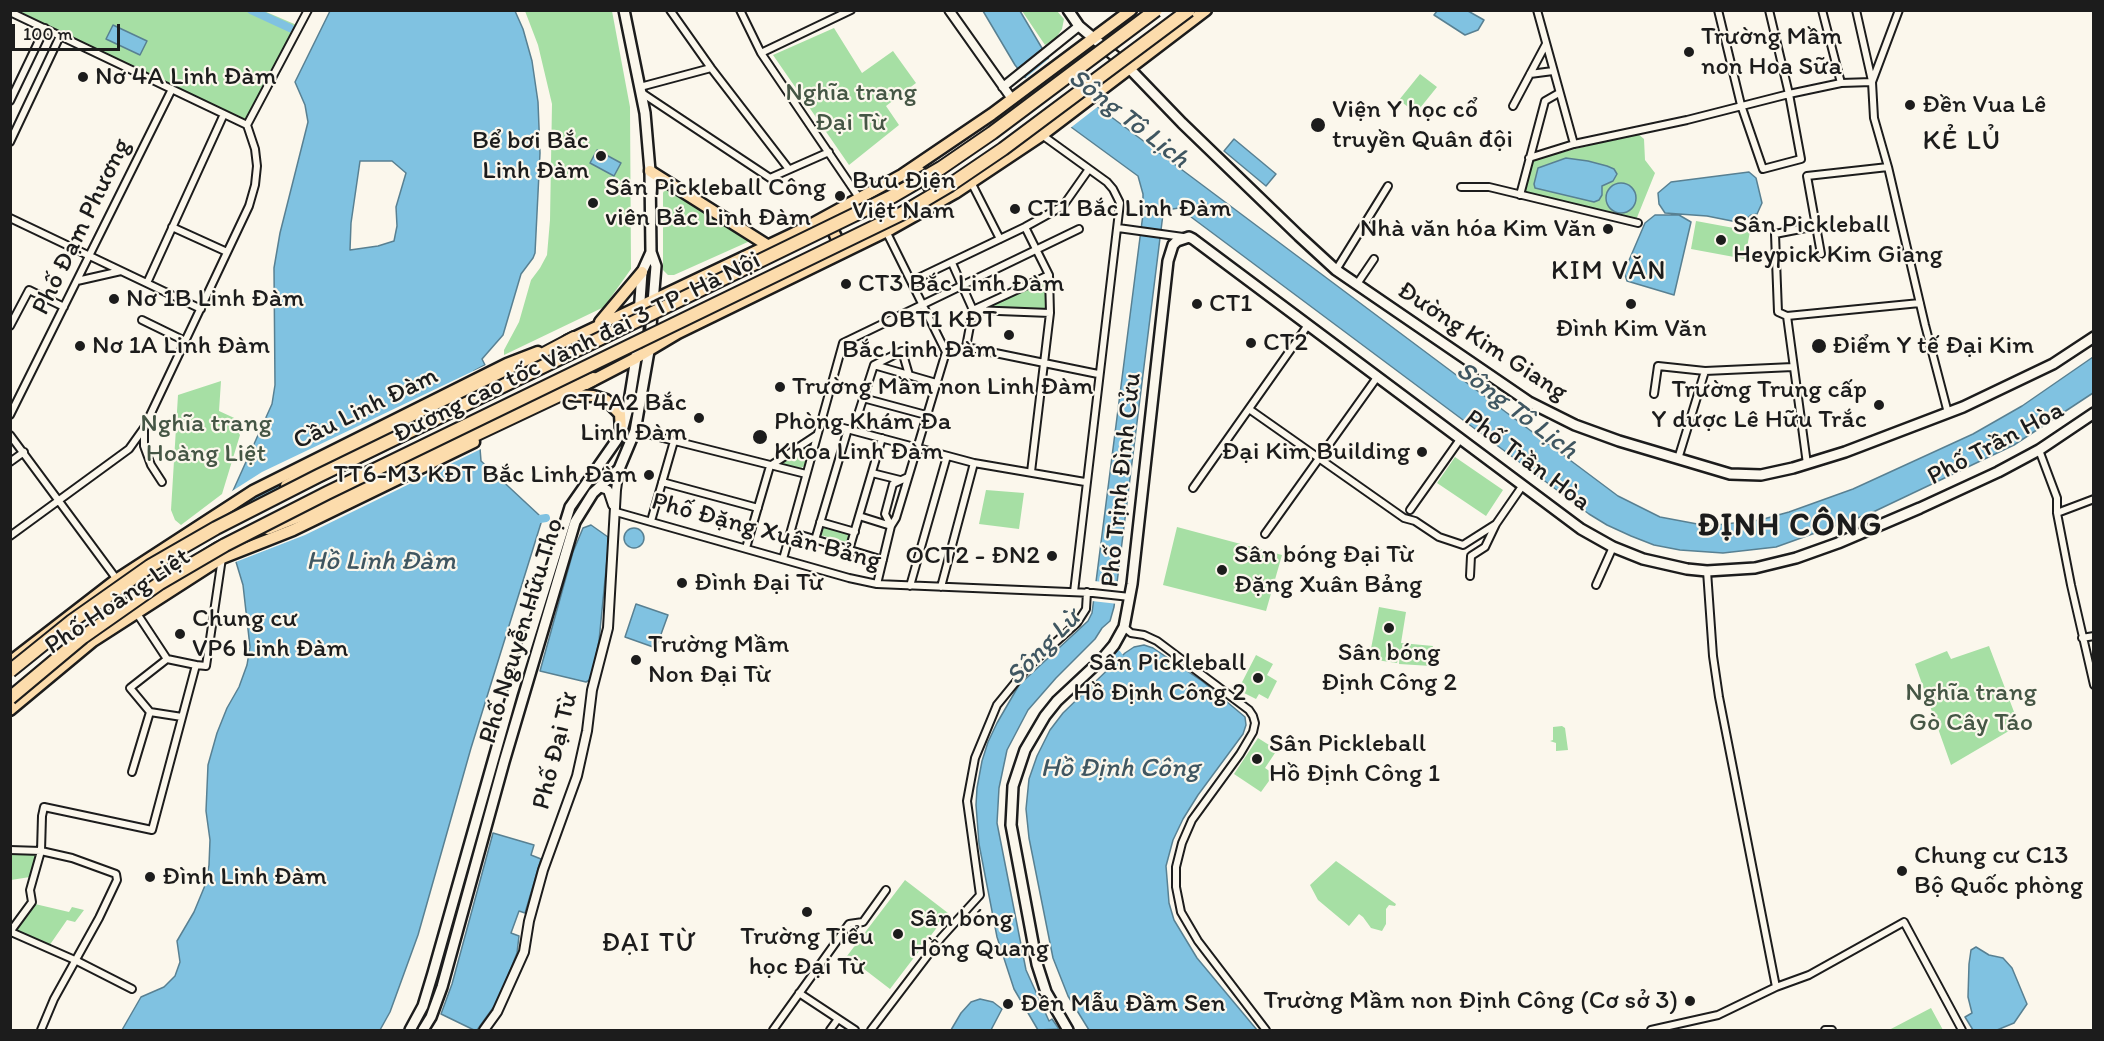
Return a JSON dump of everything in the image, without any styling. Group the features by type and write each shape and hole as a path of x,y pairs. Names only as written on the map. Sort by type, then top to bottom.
{"highway":[{"name":"Đường cao tốc Vành đai 3 TP. Hà Nội","path":"10,671 72,621 140,573 214,527 892,196 993,133 1156,10"},
{"name":"Đường cao tốc Vành đai 3 TP. Hà Nội","path":"10,698 92,630 160,583 224,554 327,493 601,362 901,214 1003,149 1189,10"},
{"path":"214,527 325,464 574,338"},
{"path":"224,554 593,379"}],"main road":[{"name":"Phố Nguyễn Hữu Thọ","path":"423,1030 431,1017 442,987 523,697 575,522 584,505 619,469 635,431 649,351 656,266 651,252 650,171 645,113 624,10"},
{"name":"Đường Kim Giang","path":"1068,10 1079,26 1129,68 1182,123 1336,270 1529,402 1594,433 1730,474 1761,475 1845,452 1948,413 2052,364 2094,337"},
{"path":"574,338 861,199 916,166 1015,97 1131,10"},
{"path":"224,554 293,530 570,395 593,379 649,351 678,333 886,231 939,202 1047,131 1206,10"},
{"path":"916,166 939,202"},
{"path":"650,171 767,245"},
{"path":"827,217 843,252"},
{"name":"Phố Trịnh Đình Cửu","path":"1068,1030 1046,993 1037,964 1011,825 1013,786 1025,750 1045,716 1057,701 1103,658 1114,645 1124,627 1168,261 1173,246 1184,238"},
{"name":"Phố Trần Hòa","path":"1184,238 1193,239 1581,529 1613,547 1643,559 1687,569 1707,571 1755,568 1796,558 1827,547 1998,472 2039,450 2094,413"},
{"name":"Phố Nguyễn Hữu Thọ","path":"410,1030 423,1006 512,694 570,507 621,431 628,408 636,358 642,272 651,252"},
{"path":"596,326 642,272"},
{"name":"Cầu Linh Đàm","path":"214,527 287,472 507,364 574,338"},
{"path":"570,395 593,396 606,400 620,414 621,431"},
{"name":"Phố Hoàng Liệt","path":"10,662 116,580 214,527"},
{"name":"Phố Hoàng Liệt","path":"10,710 93,641 224,554"}],"street":[{"path":"247,125 308,10"},
{"path":"670,10 711,69 789,168"},
{"path":"740,10 760,53 861,199"},
{"path":"949,10 1015,97"},
{"path":"1537,10 1574,144"},
{"path":"1718,10 1741,105 1763,170 1802,159 1769,10"},
{"path":"1822,10 1841,83"},
{"path":"1856,10 1872,82 1874,118 1948,413"},
{"path":"1872,82 1899,10"},
{"path":"760,53 849,11"},
{"path":"10,12 247,125 255,148 257,166 249,206 144,428 129,449 10,536"},
{"path":"1006,85 1079,26"},
{"path":"10,101 45,28"},
{"path":"10,142 60,36"},
{"path":"1513,106 1546,43"},
{"path":"640,90 711,69"},
{"path":"1530,74 1553,71"},
{"path":"1529,158 1574,144 1687,120 1789,94 1841,83 1872,82"},
{"name":"Phố Đạm Phương","path":"10,415 172,89"},
{"path":"640,90 771,178 829,152"},
{"path":"1520,195 1545,101 1559,93"},
{"path":"147,283 224,114"},
{"path":"1047,131 1107,182 1116,193 1120,203 1085,482 1074,592"},
{"path":"1821,254 1807,176 1888,167"},
{"path":"912,281 1064,206 1089,168"},
{"path":"971,182 1000,239"},
{"path":"1336,270 1388,186"},
{"path":"1461,187 1489,186 1638,223"},
{"path":"10,218 201,309"},
{"path":"1816,226 1775,234 1778,312 1787,316 1920,303"},
{"path":"172,227 227,252"},
{"path":"1025,227 1049,275 1050,313 1031,472"},
{"path":"1118,228 1184,238"},
{"path":"783,559 843,343 1079,229"},
{"path":"877,584 891,526 896,518 946,352 886,231"},
{"path":"1357,284 1374,259"},
{"path":"952,263 973,309 966,348"},
{"path":"77,281 121,271"},
{"path":"973,309 1049,275"},
{"path":"10,326 29,290 64,307"},
{"path":"973,309 1050,313"},
{"path":"1787,316 1807,464"},
{"path":"142,320 185,341"},
{"path":"128,593 214,527 506,397 651,325"},
{"path":"1193,488 1308,325"},
{"path":"946,352 966,348 1098,374"},
{"path":"815,540 850,430 874,365 902,351 909,375"},
{"path":"874,365 936,382"},
{"path":"1654,394 1658,366 1705,371 1793,367"},
{"path":"1678,459 1705,371"},
{"path":"1265,534 1378,376"},
{"path":"863,398 926,415"},
{"path":"1249,409 1404,518 1415,521 1439,537 1463,545 1496,524"},
{"path":"821,422 974,464 1085,482"},
{"path":"144,428 144,446 151,465 162,482"},
{"path":"635,431 806,474"},
{"path":"10,435 116,580 122,583 136,606 136,612"},
{"path":"746,548 770,466 817,435"},
{"path":"849,550 882,438"},
{"path":"1410,510 1461,438"},
{"path":"651,521 674,441"},
{"path":"2039,450 2057,498 2057,513 2082,638 2094,685"},
{"path":"10,462 24,452"},
{"path":"910,586 947,456"},
{"path":"942,587 974,464"},
{"name":"Phố Đại Từ","path":"484,1030 497,1012 524,952 543,870 577,776 587,731 592,690 608,628 619,469"},
{"path":"872,473 900,480"},
{"path":"891,526 885,513 893,484 908,477"},
{"path":"662,482 758,508"},
{"path":"1470,576 1471,556 1485,547 1496,524 1523,485"},
{"path":"599,487 608,490 616,512"},
{"path":"2057,513 2094,500"},
{"name":"Phố Đặng Xuân Bảng","path":"616,512 877,584 1090,592 1127,596"},
{"path":"860,516 891,526"},
{"path":"820,522 855,531"},
{"path":"791,532 883,560"},
{"path":"1596,585 1613,547"},
{"path":"116,580 116,586 131,610 136,612 166,659 206,666 224,554"},
{"path":"1707,571 1713,656 1719,697 1776,987"},
{"path":"871,1030 941,938 980,895 967,801 975,758 997,705 1028,666 1077,623 1086,609 1090,592"},
{"path":"1124,627 1131,633 1157,640 1249,710 1253,716 1255,723 1253,732 1240,754 1192,820 1182,843 1176,867 1176,887 1181,912 1198,941 1266,1030"},
{"path":"2082,638 2094,636"},
{"path":"166,659 130,688 150,712 182,717"},
{"path":"132,989 77,961 11,932 32,902 30,890 42,851 44,807 152,830 196,665"},
{"path":"512,694 523,697"},
{"path":"132,772 150,712"},
{"path":"10,850 42,851 114,872 117,879 77,961 54,999 41,1030"},
{"path":"773,1030 849,924 863,922 886,890"},
{"path":"1651,1030 1718,1015 1776,987 1809,975 1904,922 1962,1030"},
{"path":"799,993 855,1030"},
{"path":"830,1030 838,1019"},
{"path":"1825,1030 1832,1030"}],"green space":[{"path":"16,11 264,11 299,26 247,125"},
{"path":"525,11 612,11 630,107 631,269 604,307 504,355 504,350 519,322 531,280 547,255 550,220 552,104 538,45"},
{"path":"1022,11 1057,11 1064,19 1062,29 1056,38 1045,45"},
{"name":"Nghĩa trang Đại Từ","path":"834,28 862,73 893,51 916,83 886,106 899,125 849,165 773,55"},
{"path":"1420,74 1437,87 1416,113 1399,100"},
{"path":"1637,133 1644,139 1645,160 1655,173 1636,220 1525,192 1533,160"},
{"path":"665,188 750,241 674,275 668,275 663,270 663,193"},
{"name":"Sân Pickleball Heypick Kim Giang","path":"1696,221 1750,231 1745,259 1691,249"},
{"path":"1047,280 1047,310 984,308"},
{"name":"Nghĩa trang Hoàng Liệt","path":"221,381 219,411 243,422 238,432 240,435 222,494 181,525 175,520 171,510 178,395"},
{"path":"812,442 806,465 801,468 778,463"},
{"path":"1455,457 1503,490 1486,516 1437,483"},
{"path":"986,490 1024,493 1019,529 979,524"},
{"path":"823,525 850,532 847,542 820,535"},
{"name":"Sân bóng Đại Từ Đặng Xuân Bảng","path":"1177,527 1282,555 1266,611 1163,585"},
{"name":"Sân bóng Định Công 2","path":"1379,607 1406,612 1401,643 1433,646 1431,666 1399,664 1400,651 1397,663 1369,659"},
{"name":"Nghĩa trang Gò Cây Táo","path":"1989,646 2019,725 1951,765 1915,664 1947,651 1951,659"},
{"name":"Sân Pickleball Hồ Định Công 2","path":"1256,655 1273,664 1267,675 1277,681 1268,699 1259,694 1256,699 1238,690"},
{"path":"1553,727 1565,728 1568,750 1556,751 1556,743 1550,741 1553,740"},
{"name":"Sân Pickleball Hồ Định Công 1","path":"1258,738 1277,750 1265,768 1274,774 1261,792 1234,774"},
{"path":"10,852 38,855 30,877 11,880"},
{"path":"1336,861 1396,904 1395,906 1389,905 1386,909 1386,924 1382,931 1371,928 1359,914 1349,926 1318,900 1310,885"},
{"name":"Sân bóng Hồng Quang","path":"905,880 948,913 890,989 847,956"},
{"path":"35,904 69,912 72,907 84,910 75,922 67,920 49,946 14,932"},
{"path":"1931,1008 1943,1030 1889,1030"}],"water":[{"name":"Hồ Linh Đàm","path":"330,11 515,11 532,61 538,102 540,153 535,253 521,274 503,335 482,359 485,365 474,371 481,461 539,515 541,523 471,748 418,935 390,1012 380,1030 122,1030 141,997 164,987 175,976 180,962 177,941 194,912 206,883 209,865 210,840 206,811 208,765 217,733 247,665 250,647 243,585 223,519 232,493 272,404 275,385 274,268 280,233 308,122 305,105 295,82","holes":["360,161 392,161 406,173 396,207 397,226 394,241 350,250 351,223"]},
{"path":"983,11 1020,11 1049,60 1098,107 1618,496 1660,517 1708,526 1760,520 1853,489 1973,434 2022,406 2093,357 2093,393 2014,445 1871,513 1776,547 1723,553 1680,550 1654,545 1607,525 1589,514 1179,208 1166,210 1163,214 1114,607 1110,621 1028,710 1007,750 999,788 997,823 1026,970 1049,1021 1052,1019 1059,1029 1038,1030 1014,989 997,937 979,844 977,788 988,742 1019,685 1088,621 1092,613 1143,214 1143,194 1138,176 1071,127 1045,102 1015,65"},
{"path":"1437,11 1468,11 1484,20 1478,30 1465,35 1434,15"},
{"path":"113,25 147,41 140,55 106,39"},
{"path":"1234,139 1276,174 1266,186 1224,151"},
{"name":"Bể bơi Bắc Linh Đàm","path":"597,150 621,163 614,176 590,163"},
{"path":"1566,158 1607,166 1614,169 1617,174 1613,181 1602,186 1602,195 1594,202 1535,188 1538,168"},
{"path":"1749,172 1756,178 1762,203 1757,214 1745,220 1737,222 1707,216 1665,213 1659,204 1658,193 1671,182"},
{"path":"1621,183 1631,188 1636,198 1631,208 1621,213 1611,208 1606,198 1611,188"},
{"path":"1655,215 1679,215 1691,222 1674,295 1627,281 1625,275 1645,223"},
{"path":"591,525 608,537 608,549 599,641 591,679 586,682 540,671 573,552 583,528"},
{"path":"634,528 641,531 644,538 641,545 634,548 627,545 624,538 627,531"},
{"path":"636,604 668,615 656,648 625,637"},
{"name":"Hồ Định Công","path":"1144,645 1153,648 1202,681 1245,717 1246,725 1243,734 1183,819 1173,840 1166,866 1169,903 1174,920 1197,958 1257,1030 1089,1030 1068,996 1053,958 1029,838 1026,809 1029,779 1050,730 1063,713 1125,653 1134,647"},
{"path":"493,833 534,845 531,855 541,859 525,913 519,911 511,933 519,936 517,953 498,1001 477,1030 474,1030 441,1014 452,984"},
{"path":"1976,947 1989,955 2003,958 2012,968 2027,1004 2014,1023 1997,1030 1973,1030 1965,1017 1972,1013 1968,997 1969,964 1971,950"},
{"path":"980,999 993,1002 1002,1009 991,1030 951,1030 971,1002"}],"pier":[{"path":"1051,57 1100,105 1069,129 1042,104 1023,80"},
{"path":"488,364 478,373 478,384 267,488 221,515 229,493 262,472"},
{"path":"482,432 483,448 305,535 233,563 229,550 350,497"},
{"path":"1094,581 1121,584 1118,604 1092,601"}],"waterway":[{"path":"251,10 290,28"},
{"path":"540,519 546,518"},
{"path":"1117,654 1120,658"}],"place":[{"name":"Trường Mầm non Hoa Sữa","path":"1689,52"},
{"name":"Nơ 4A Linh Đàm","path":"83,77"},
{"name":"Đền Vua Lê","path":"1910,105"},
{"name":"Viện Y học cổ truyền Quân đội","path":"1318,125"},
{"name":"Bể bơi Bắc Linh Đàm","path":"601,156"},
{"name":"Bưu Điện Việt Nam","path":"840,196"},
{"name":"Sân Pickleball Công viên Bắc Linh Đàm","path":"593,203"},
{"name":"CT1 Bắc Linh Đàm","path":"1015,209"},
{"name":"Nhà văn hóa Kim Văn","path":"1608,229"},
{"name":"Sân Pickleball Heypick Kim Giang","path":"1721,240"},
{"name":"CT3 Bắc Linh Đàm","path":"846,284"},
{"name":"Nơ 1B Linh Đàm","path":"114,299"},
{"name":"CT1","path":"1197,304"},
{"name":"Đình Kim Văn","path":"1631,304"},
{"name":"OBT1 KĐT Bắc Linh Đàm","path":"1009,335"},
{"name":"CT2","path":"1251,343"},
{"name":"Nơ 1A Linh Đàm","path":"80,346"},
{"name":"Điểm Y tế Đại Kim","path":"1819,346"},
{"name":"Trường Mầm non Linh Đàm","path":"780,387"},
{"name":"Trường Trung cấp Y dược Lê Hữu Trắc","path":"1879,405"},
{"name":"CT4A2 Bắc Linh Đàm","path":"699,418"},
{"name":"Phòng Khám Đa Khoa Linh Đàm","path":"760,437"},
{"name":"Đại Kim Building","path":"1422,452"},
{"name":"TT6-M3 KĐT Bắc Linh Đàm","path":"649,475"},
{"name":"OCT2 - ĐN2","path":"1052,556"},
{"name":"Sân bóng Đại Từ Đặng Xuân Bảng","path":"1222,570"},
{"name":"Đình Đại Từ","path":"682,583"},
{"name":"Sân bóng Định Công 2","path":"1389,628"},
{"name":"Chung cư VP6 Linh Đàm","path":"180,634"},
{"name":"Trường Mầm Non Đại Từ","path":"636,660"},
{"name":"Sân Pickleball Hồ Định Công 2","path":"1258,678"},
{"name":"Sân Pickleball Hồ Định Công 1","path":"1257,759"},
{"name":"Chung cư C13 Bộ Quốc phòng","path":"1902,871"},
{"name":"Đình Linh Đàm","path":"150,877"},
{"name":"Trường Tiểu học Đại Từ","path":"807,912"},
{"name":"Sân bóng Hồng Quang","path":"898,934"},
{"name":"Trường Mầm non Định Công (Cơ sở 3)","path":"1690,1001"},
{"name":"Đền Mẫu Đầm Sen","path":"1008,1004"}],"district":[{"name":"KẺ LỦ","path":"1962,142"},
{"name":"KIM VĂN","path":"1609,272"},
{"name":"ĐỊNH CÔNG","path":"1790,527"},
{"name":"ĐẠI TỪ","path":"649,944"}],"water label":[{"name":"Sông Tô Lịch","path":"1128,119"},
{"name":"Sông Tô Lịch","path":"1516,411"},
{"name":"Sông Lừ","path":"1044,648"}]}
